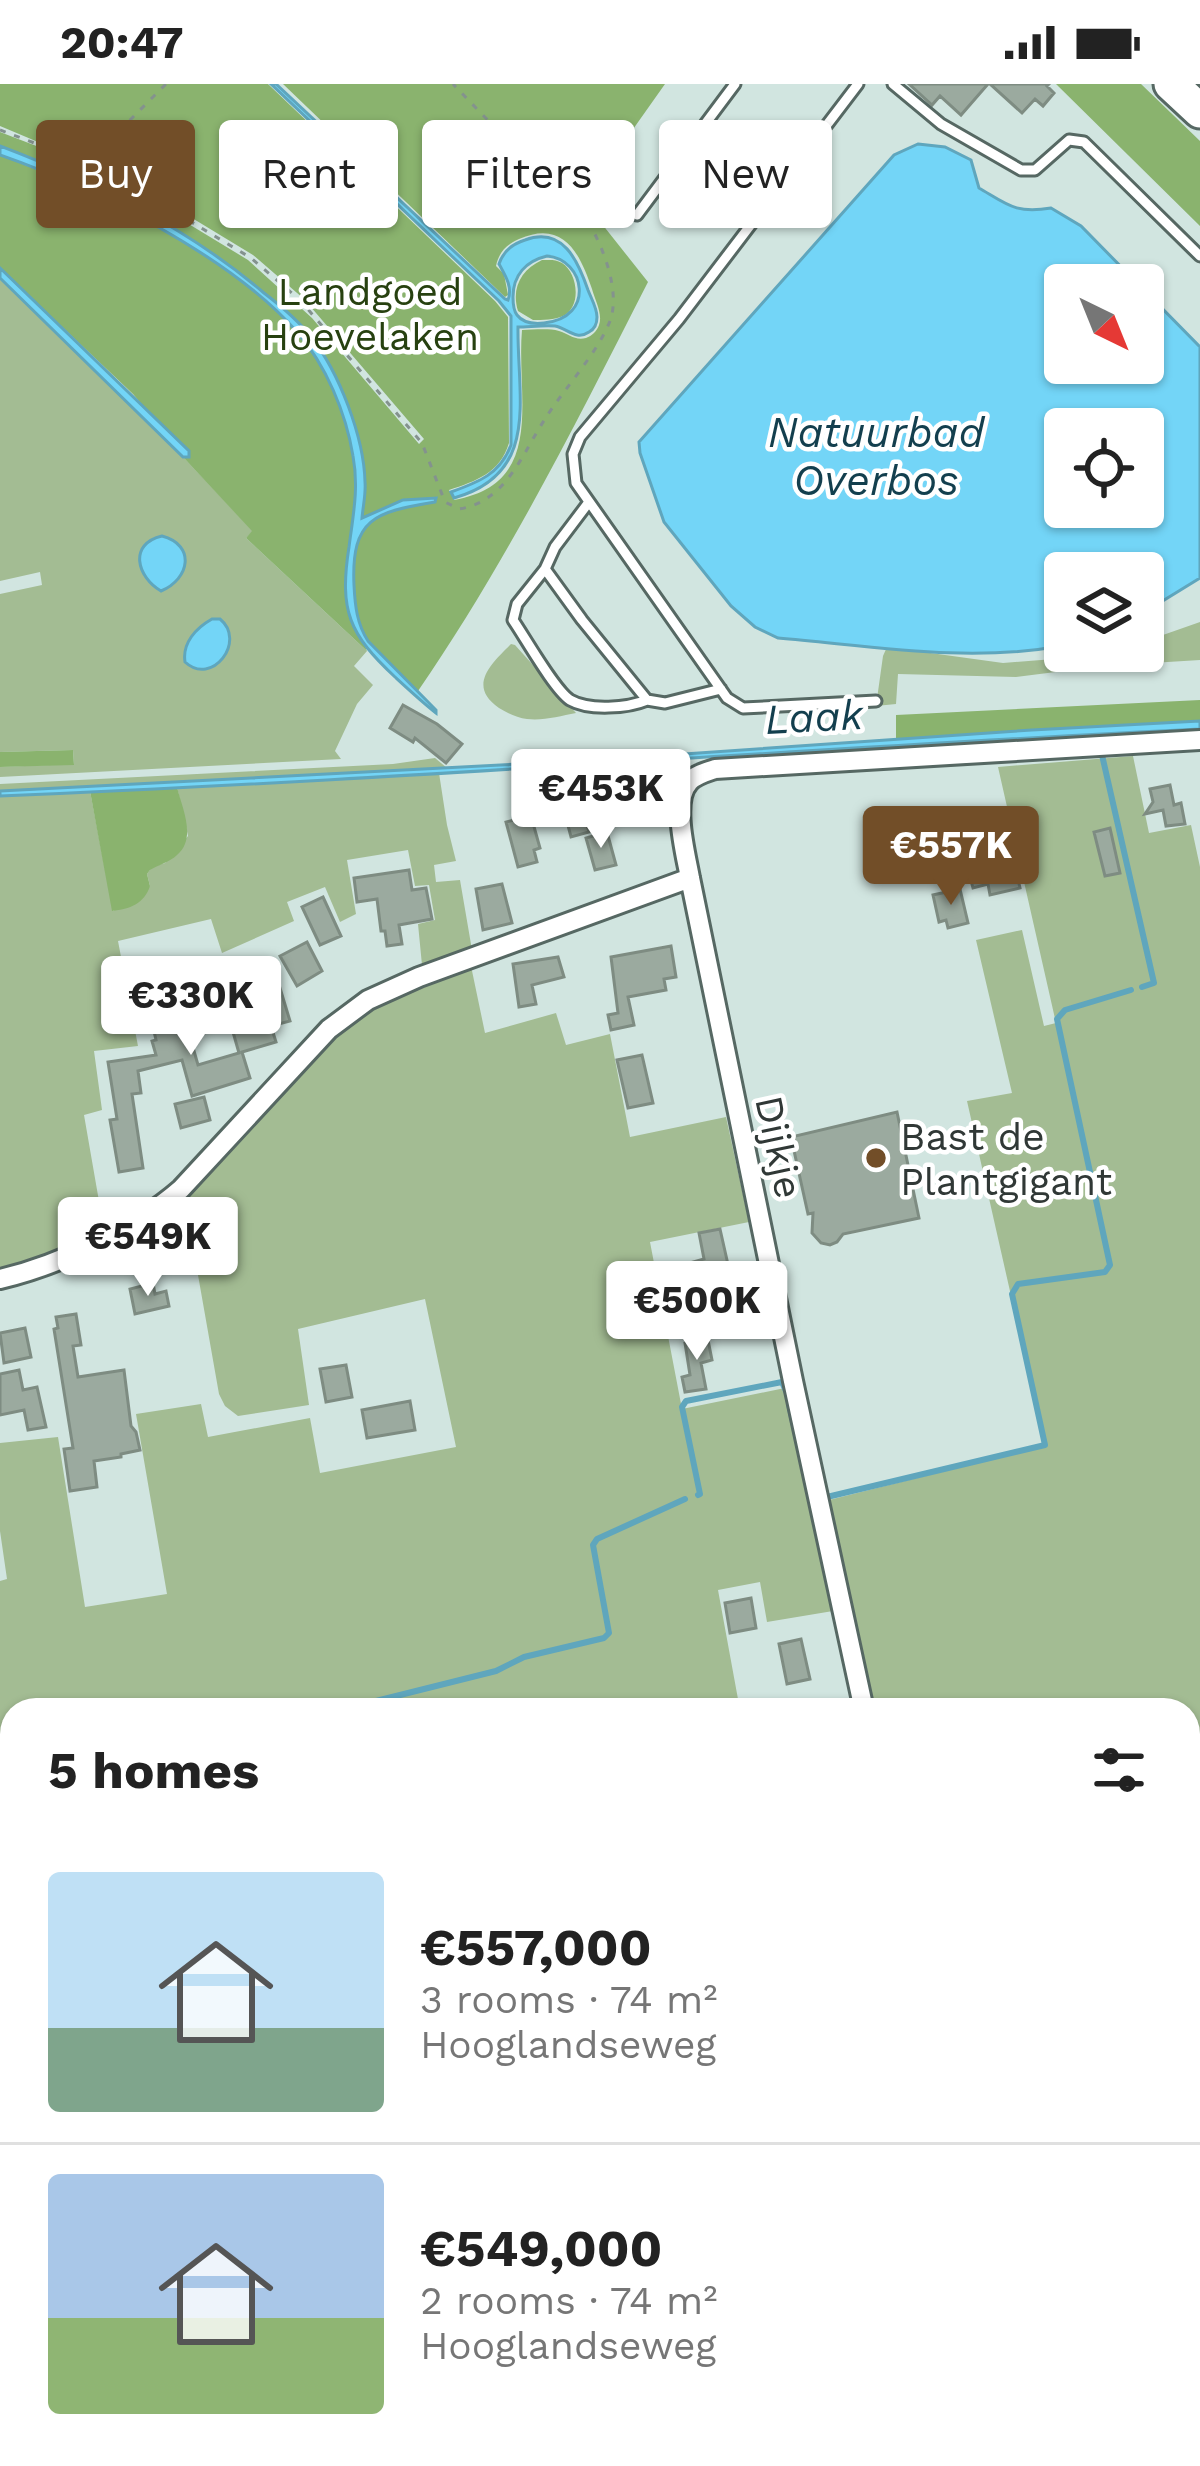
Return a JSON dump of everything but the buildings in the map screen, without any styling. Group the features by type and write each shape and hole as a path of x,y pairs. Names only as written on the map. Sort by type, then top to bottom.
{"highway":[{"path":"1172,84 1200,112"}],"street":[{"name":"Dijkje","path":"861,1698 690,878 680,813 682,796 688,782 715,769 1200,740"},
{"path":"0,1279 34,1271 156,1211 329,1029 368,1000 690,878"}],"lane":[{"path":"637,215 735,84"},
{"path":"859,84 679,319 580,437 573,454 577,483 727,698 742,708 876,700"},
{"path":"893,84 941,124 1021,170 1035,170 1069,140 1084,142 1200,256"},
{"path":"589,502 518,604 513,620 567,698 582,705 629,707 721,689"},
{"path":"545,568 647,700"}],"path":[{"path":"130,120 166,84"},
{"path":"195,224 251,258 300,300 422,443 451,507 467,508 486,500 511,476 607,329 614,306 607,270 586,215 452,84"},
{"path":"0,130 36,145"}],"green space":[{"name":"Landgoed Hoevelaken","path":"0,84 268,84 306,120 219,120 219,228 398,228 398,208 508,317 509,443 493,469 449,490 454,500 483,491 503,476 515,457 521,434 522,330 555,330 582,339 600,321 587,276 568,243 559,237 535,234 504,250 496,266 504,274 505,297 433,228 605,228 648,282 511,542 418,691 361,631 354,560 372,521 436,498 403,500 362,518 363,463 355,425 311,337 235,269 174,228 195,228 248,260 312,318 419,444 424,439 304,299 253,255 195,220 195,120 36,120 36,141 0,126"},
{"path":"283,84 665,84 635,126 635,120 422,120 422,217 398,194 398,120 321,120"},
{"path":"1056,84 1141,84 1200,141 1200,226"},
{"path":"0,132 36,146 36,161 0,146"},
{"path":"0,155 36,170 36,228 161,228 233,274 297,331 333,389 353,454 347,589 367,651 246,538 252,531 133,394 0,268"},
{"path":"542,260 557,261 567,268 575,298 563,316 533,320 518,311 517,287 523,274"},
{"path":"0,278 183,457 253,531 246,538 367,651 354,666 373,685 357,704 335,751 341,759 0,777 0,767 74,764 73,750 0,752 0,594 42,585 40,572 0,581"},
{"path":"1200,622 1200,660 1164,662 1164,635"},
{"path":"511,644 576,713 523,718 490,700 483,683 486,675"},
{"path":"887,647 1003,663 1044,660 1044,672 1056,672 1016,677 898,674 896,704 876,706"},
{"path":"1200,700 1200,721 896,738 896,715"},
{"path":"73,750 74,765 0,767 0,752"},
{"path":"1133,756 1149,833 1191,825 1200,867 1200,1698 872,1698 829,1500 1045,1446 967,1101 1012,1093 976,940 1022,930 1044,1026 1056,1023 998,767"},
{"path":"435,758 447,768 0,791 0,784"},
{"path":"439,773 456,861 434,865 436,882 460,880 472,950 422,965 418,924 435,920 429,885 415,886 408,850 347,860 356,914 340,922 325,887 287,902 294,921 222,953 211,919 118,941 138,1046 94,1051 102,1110 84,1115 104,1230 0,1272 0,796 90,791 113,911 150,886 147,874 152,867 165,863 188,836 177,787"},
{"path":"177,787 186,822 183,848 150,870 150,886 140,901 112,911 90,791"},
{"path":"471,966 485,1033 556,1013 566,1045 610,1034 630,1137 726,1117 749,1222 650,1242 682,1409 785,1388 833,1611 767,1622 760,1582 718,1590 738,1698 0,1698 0,1581 7,1579 0,1531 0,1443 58,1437 85,1607 167,1594 136,1414 201,1404 208,1437 310,1418 320,1473 456,1447 425,1299 298,1329 309,1405 238,1416 225,1406 192,1241 178,1204 332,1037 381,1003"}],"water":[{"path":"271,84 276,84 314,120"},
{"name":"Natuurbad Overbos","path":"918,144 945,147 971,160 979,188 1005,203 1020,209 1051,208 1081,226 1118,264 1044,264 1044,384 1164,384 1164,310 1200,347 1200,578 1164,600 1164,552 1044,552 1044,648 1026,651 955,653 778,638 755,627 731,606 664,522 639,442 894,155"},
{"path":"0,146 36,161 36,169 0,155"},
{"path":"398,199 422,221 422,228 398,205"},
{"path":"159,228 173,228 234,269 283,308 321,351 355,426 364,464 362,518 403,500 436,498 371,522 357,545 354,585 357,614 368,641 436,713 379,662 351,620 346,569 355,491 353,456 333,390 297,332 236,277"},
{"path":"422,228 429,228 508,300 509,286 499,264 506,252 538,237 559,242 579,268 596,310 595,326 580,335 555,326 518,327 520,406 512,452 501,471 482,487 454,498 451,492 495,470 511,445 511,316","holes":["547,256 570,267 579,289 572,311 544,323 522,320 513,304 514,289 527,265"]},
{"path":"0,268 189,451 189,457 183,457 0,278"},
{"path":"162,536 180,547 185,562 178,579 161,591 146,578 140,553"},
{"path":"212,619 220,619 227,628 228,649 215,665 195,668 185,662 188,642"},
{"path":"1200,721 1200,729 0,796 0,791 597,760"}],"waterway":[{"path":"1102,755 1154,983 1142,987"},
{"path":"827,1497 1045,1445 1012,1294 1018,1284 1105,1272 1110,1265 1057,1019 1065,1010 1131,990"},
{"path":"698,1495 682,1407 686,1401 782,1382 786,1391"},
{"path":"789,1404 811,1501"},
{"path":"388,1698 604,1638 609,1633 593,1545 685,1499"}],"place":[{"name":"Bast de Plantgigant","path":"876,1158"}],"water label":[{"name":"Laak","path":"814,717"}]}
